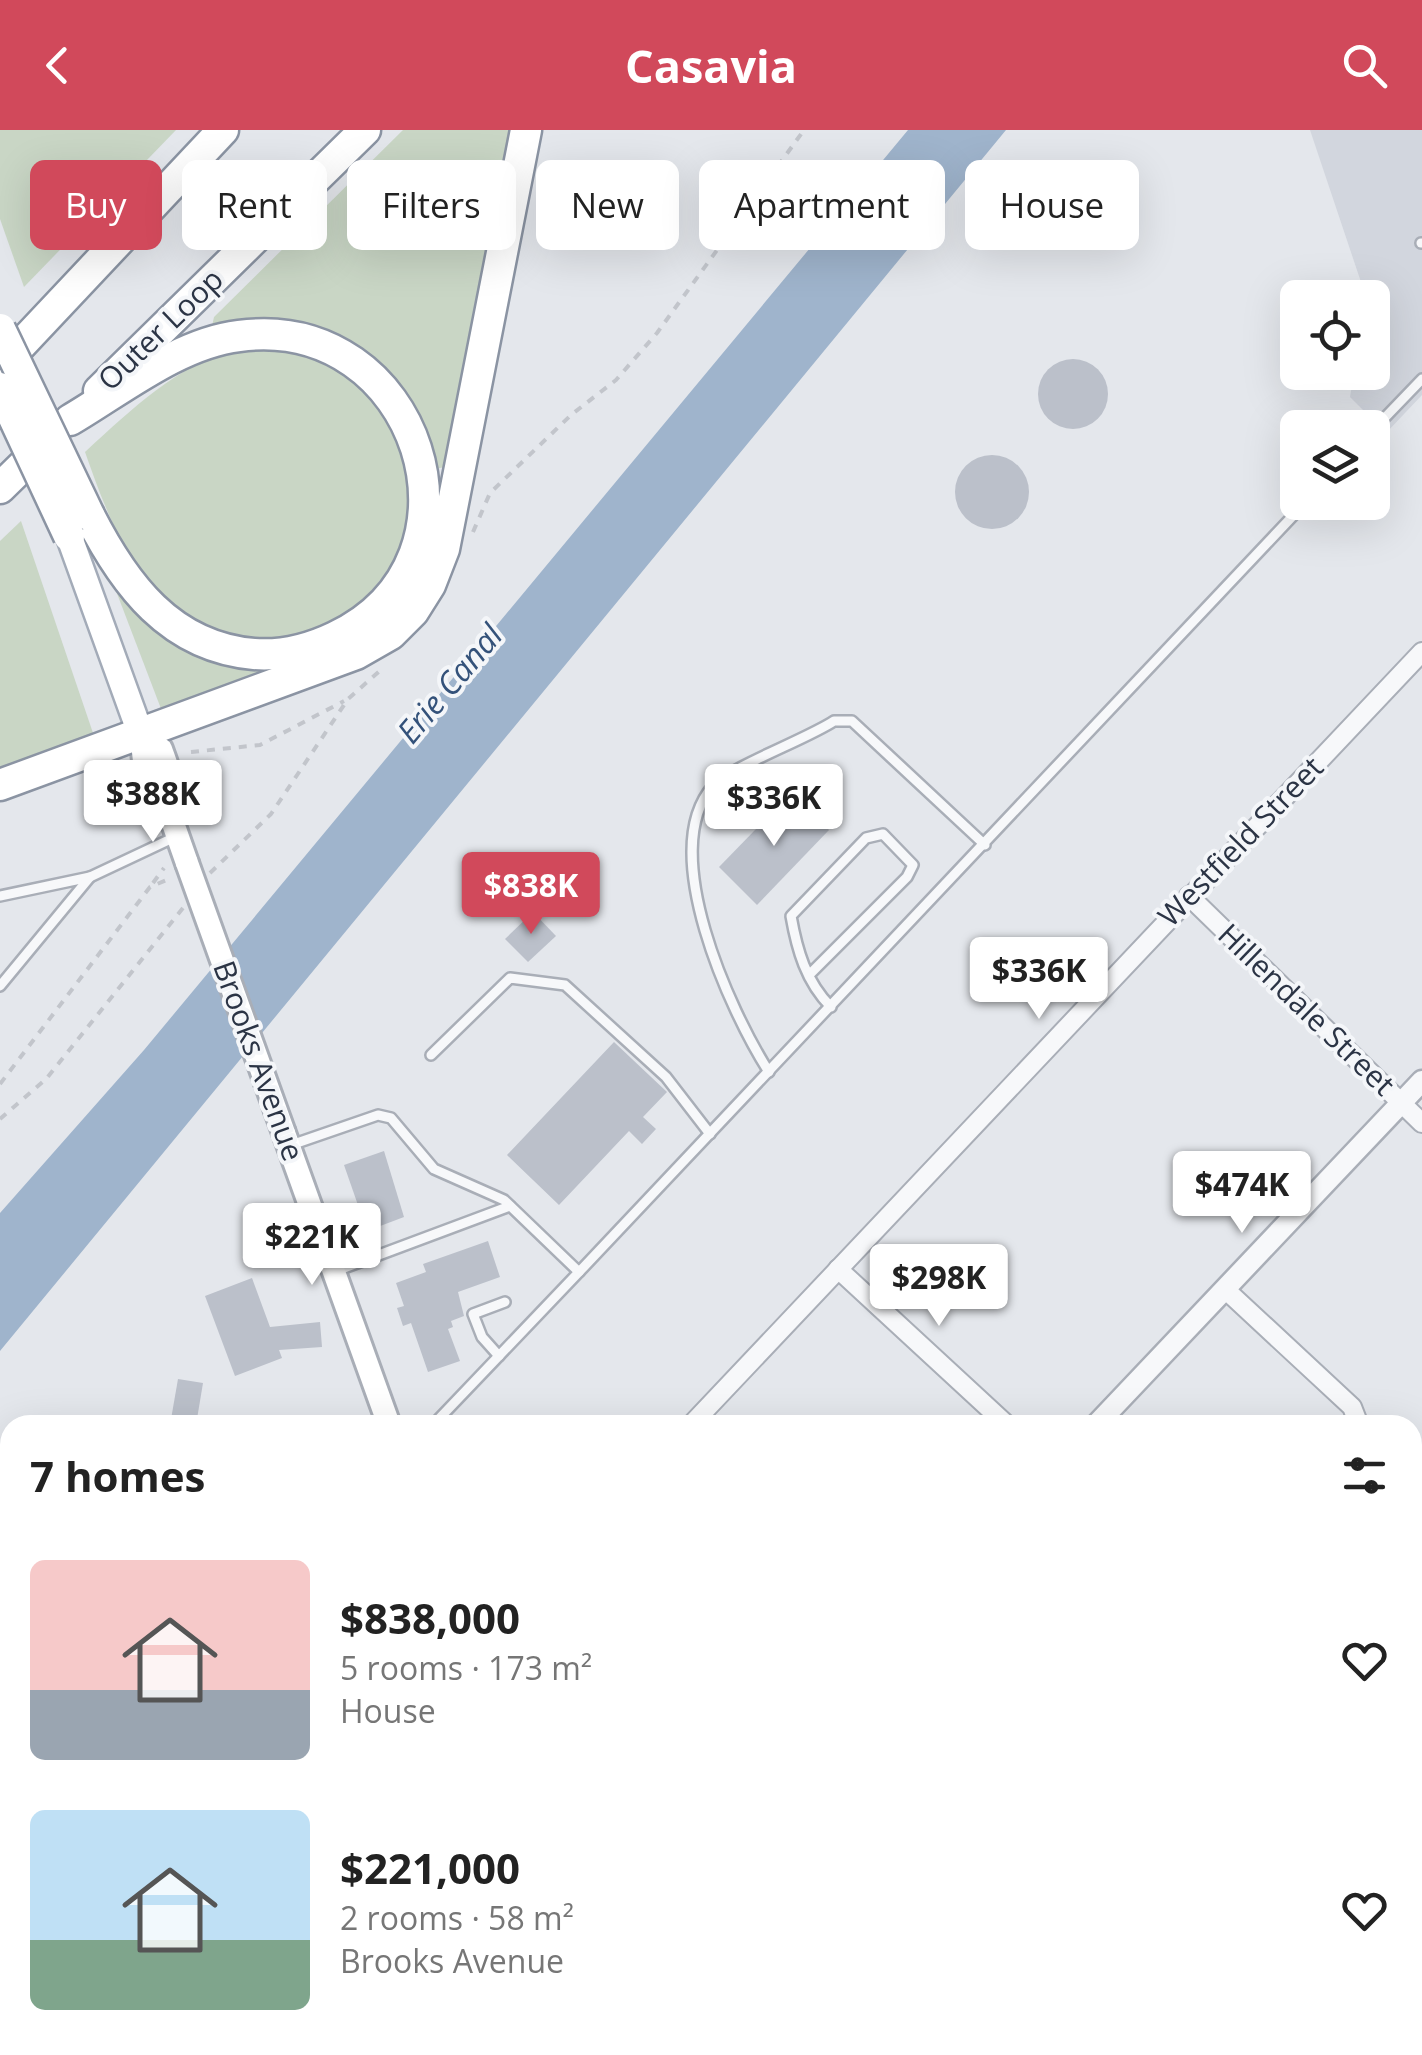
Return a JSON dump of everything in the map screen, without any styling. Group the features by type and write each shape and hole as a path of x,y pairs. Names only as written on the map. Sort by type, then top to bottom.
{"highway":[{"path":"0,367 8,342 222,130"},
{"name":"Outer Loop","path":"0,488 365,130"},
{"path":"0,786 142,738 356,654 391,634 430,586 444,549 526,130"},
{"path":"0,388 79,525 156,614 213,646 275,654 341,634 394,590 416,544 425,490 414,434 382,386 341,353 286,336 237,336 207,344 70,420"},
{"path":"8,342 79,525"}],"main road":[{"name":"Brooks Avenue","path":"79,525 142,738 140,756 156,798 168,809 177,836 176,865 286,1140 385,1415"}],"street":[{"name":"Westfield Street","path":"701,1415 1422,652"},
{"name":"Hillendale Street","path":"1190,896 1422,1123"},
{"path":"1106,1415 1422,1081"},
{"path":"838,1269 996,1415"},
{"path":"1226,1290 1352,1407 1355,1415"}],"lane":[{"path":"1390,412 1422,379"},
{"path":"443,1415 1289,520"},
{"path":"769,1072 706,940 694,868 693,830 702,801 716,782 834,722 852,721 985,845"},
{"path":"809,975 907,878 913,865 884,834 866,838 791,916 798,952 809,975 831,1006"},
{"path":"0,896 90,877 177,836"},
{"path":"0,986 90,877"},
{"path":"431,1055 510,978 565,984 666,1077 710,1134"},
{"path":"286,1140 378,1116 391,1118 434,1169 510,1206 579,1272"},
{"path":"334,1272 510,1206"},
{"path":"499,1356 482,1337 473,1314 505,1302"}],"path":[{"path":"190,752 260,745 348,699"},
{"path":"0,1084 150,887 176,865"},
{"path":"150,887 168,878"}],"shaded area":[{"path":"1310,130 1422,130 1422,395 1390,429 1390,410 1363,410 1350,397 1351,390 1390,390 1390,280 1360,280"}],"green space":[{"path":"0,130 176,130 147,160 30,160 30,250 60,250 24,287 0,219"},
{"path":"403,130 514,130 508,160 373,160"},
{"path":"347,185 347,250 489,250 445,467 435,469 425,433 408,400 358,348 326,332 292,322 255,321 218,330 212,326 214,317 282,250 327,250 327,205"},
{"path":"238,345 309,354 350,379 367,394 403,442 412,494 401,545 372,590 330,624 279,641 224,636 168,604 128,553 85,452 174,377"},
{"path":"21,521 93,733 0,768 0,541"},
{"path":"113,583 266,662 268,678 163,714"}],"water":[{"path":"908,130 1006,130 981,160 965,160 965,180 945,204 945,160 883,160"},
{"name":"Erie Canal","path":"808,250 907,250 0,1351 0,1213 144,1050"}],"building":[{"path":"1073,359 1087,361 1098,369 1106,380 1106,408 1098,419 1087,427 1073,429 1059,427 1048,419 1040,408 1038,394 1040,380 1048,369 1059,361"},
{"path":"992,455 1018,466 1029,492 1018,518 992,529 966,518 955,492 966,466"},
{"path":"791,793 829,830 757,905 719,867"},
{"path":"533,912 556,936 528,962 505,939"},
{"path":"614,1042 667,1092 643,1117 656,1129 642,1144 629,1131 559,1205 507,1155"},
{"path":"384,1151 404,1217 367,1231 344,1165"},
{"path":"488,1241 500,1277 458,1292 464,1316 451,1321 453,1327 448,1329 460,1361 428,1372 411,1323 403,1326 397,1308 404,1306 396,1283 426,1272 423,1264"},
{"path":"252,1278 270,1327 320,1322 322,1347 279,1350 282,1358 235,1376 205,1296"},
{"path":"178,1379 203,1383 198,1415 172,1415"}]}
